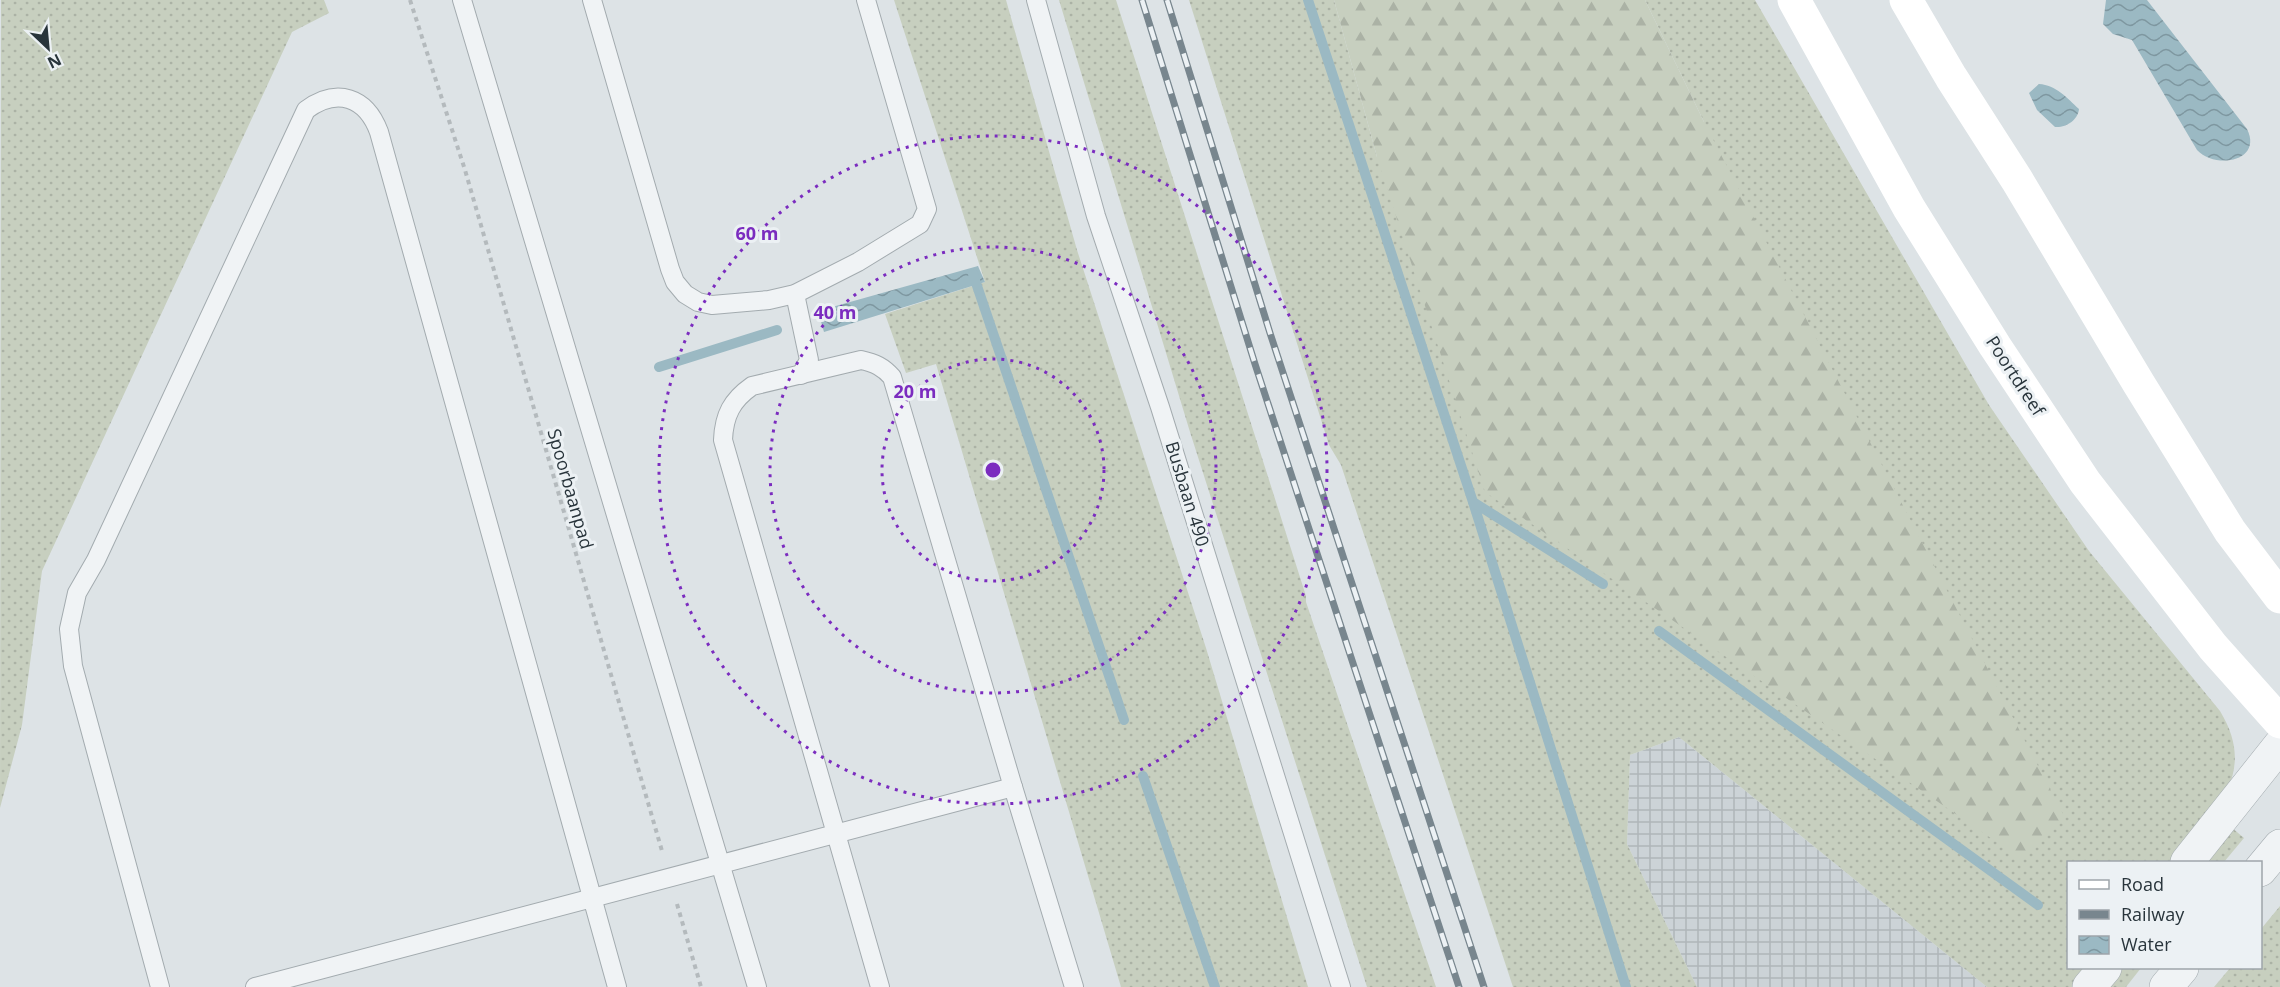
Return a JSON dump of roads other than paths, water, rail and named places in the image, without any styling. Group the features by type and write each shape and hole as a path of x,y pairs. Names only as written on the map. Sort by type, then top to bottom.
{"main road":[{"name":"Poortdreef","path":"1794,0 1909,208 1995,346 2085,482 2213,647 2280,722"},
{"path":"1906,0 2230,531 2280,597"}],"street":[{"path":"2188,861 2280,744"},
{"path":"2262,868 2280,846"},
{"path":"2089,987 2103,969"},
{"path":"2166,987 2181,969"}],"lane":[{"path":"462,0 757,987"},
{"path":"592,0 675,282 685,294 698,302 712,305 770,300 795,294 858,262 920,224 927,209 866,0"},
{"name":"Busbaan 490","path":"1036,0 1096,216 1160,407 1341,987"},
{"path":"160,987 73,666 69,629 77,593 96,560 306,110 317,102 329,98 355,101 374,119 379,132 617,987"},
{"path":"795,294 809,360 801,375"},
{"path":"880,987 723,440 723,424 729,409 738,396 752,386 861,360 873,362 884,368 892,377 897,388 1013,787 1074,987"},
{"path":"255,987 1013,787"}],"water":[{"path":"2106,0 2147,0 2247,129 2250,140 2249,149 2243,155 2225,161 2215,160 2197,150 2132,40 2113,34 2103,24"},
{"path":"2039,84 2056,89 2079,109 2074,120 2063,126 2055,127 2037,110 2029,93"},
{"path":"978,266 985,282 824,332 818,311"}],"waterway":[{"path":"1308,0 1473,502 1626,987"},
{"path":"973,274 1124,720"},
{"path":"659,367 777,330"},
{"path":"1473,502 1603,584"},
{"path":"1659,631 2038,905"},
{"path":"1143,776 1215,987"}],"railway":[{"path":"1142,0 1255,364 1459,987"},
{"path":"1167,0 1270,333 1484,987"}]}
